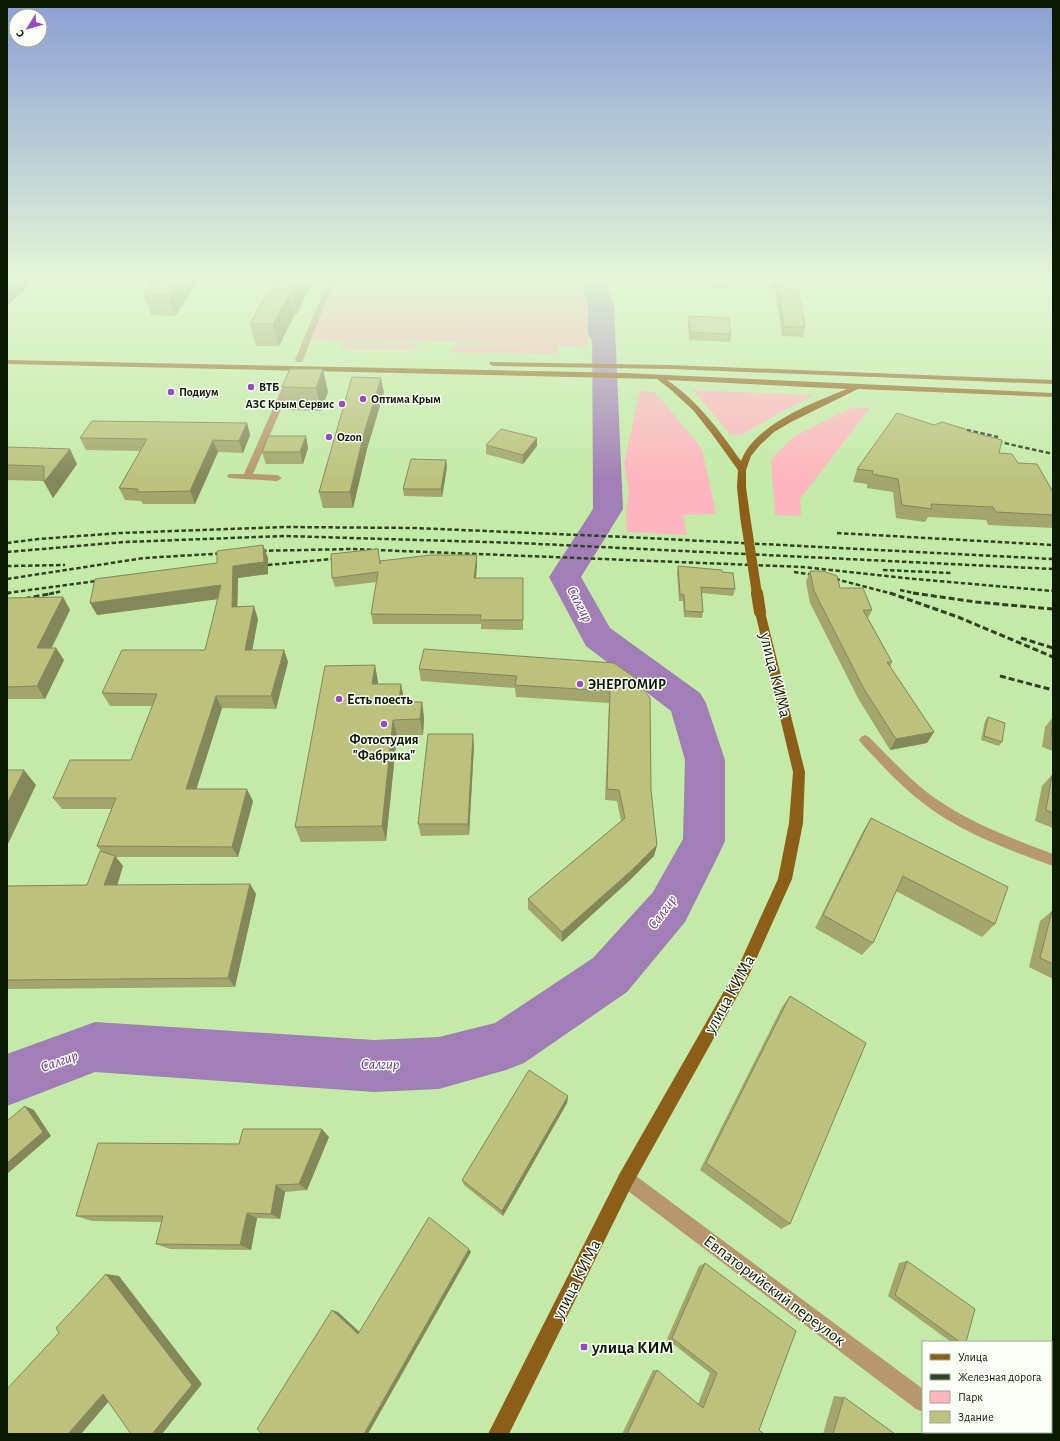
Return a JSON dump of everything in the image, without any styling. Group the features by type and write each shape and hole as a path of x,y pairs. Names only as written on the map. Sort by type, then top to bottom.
{"main road":[{"path":"7,362 574,374 1053,395"},
{"path":"488,364 670,367 1053,382"},
{"path":"630,367 658,377 678,390 723,440 742,470"},
{"path":"742,470 747,457 757,442 767,433 832,398 891,375"},
{"name":"улица КИМа","path":"498,1434 626,1179 744,970 785,879 796,823 799,772 760,612 745,516 742,470"}],"street":[{"path":"299,360 305,345"},
{"path":"247,477 291,378"},
{"path":"232,476 277,478"},
{"path":"865,740 905,780 942,809 992,836 1053,860"},
{"name":"Евпаторийский переулок","path":"626,1179 922,1401"}],"green space":[{"path":"341,345 416,345 414,350 344,349"},
{"path":"453,345 588,345 588,347 558,346 558,354 452,352"},
{"path":"640,390 656,393 702,449 716,514 683,515 687,535 627,532 626,512 629,491 624,464"},
{"path":"693,390 814,395 775,415 742,435 730,434"},
{"path":"851,408 870,408 800,499 801,516 775,515 771,459 793,437"}],"shaded area":[{"path":"613,345 613,356 591,355 596,350 597,346"}],"building":[{"path":"290,369 323,369 316,388 282,387"},
{"path":"352,377 381,378 364,433 350,492 319,492"},
{"path":"897,413 934,425 942,422 965,429 967,431 1002,440 999,453 1012,454 1018,463 1037,464 1053,492 1053,515 996,512 993,507 931,504 932,509 902,505 898,479 872,474 873,471 857,469"},
{"path":"92,421 247,423 239,441 213,440 190,491 137,492 138,489 119,488 147,439 80,438"},
{"path":"501,429 537,438 523,455 486,445"},
{"path":"268,436 306,436 300,452 262,452"},
{"path":"7,447 70,449 44,482 44,466 7,465"},
{"path":"411,459 446,460 441,489 403,489"},
{"path":"263,545 264,562 233,566 232,607 254,606 245,650 284,650 271,696 216,696 186,789 247,789 232,847 97,846 116,798 53,798 70,760 131,760 157,694 102,693 122,650 205,650 221,585 90,603 95,579 217,563 217,551"},
{"path":"378,549 380,564 380,561 431,555 477,555 474,578 523,578 523,620 480,620 481,615 371,614 378,572 332,578 331,554"},
{"path":"678,566 722,570 722,572 733,573 735,589 701,587 703,612 685,611 684,595 680,594"},
{"path":"810,571 823,571 837,576 840,588 863,588 872,610 863,610 892,662 887,662 934,732 896,739 864,689 814,591"},
{"path":"63,597 37,648 56,648 37,686 7,687 7,598"},
{"path":"424,649 614,663 634,677 650,698 651,790 657,845 632,870 562,932 528,899 625,818 619,790 607,789 610,691 515,685 517,676 419,669"},
{"path":"375,665 372,684 401,684 399,702 422,702 420,719 393,720 382,826 295,827 325,666"},
{"path":"988,717 1005,723 1002,742 984,736"},
{"path":"1053,722 1053,737 1051,736"},
{"path":"428,734 473,734 468,824 418,824"},
{"path":"7,770 24,770 7,804"},
{"path":"1053,775 1053,813 1046,810"},
{"path":"871,818 1008,887 995,924 903,876 873,943 823,915"},
{"path":"100,851 115,856 104,885 250,884 228,978 7,980 7,886 87,885"},
{"path":"1052,911 1053,912 1053,964 1040,958"},
{"path":"790,996 866,1043 790,1224 706,1163"},
{"path":"529,1070 568,1096 502,1211 462,1180"},
{"path":"25,1106 43,1132 7,1163 7,1121"},
{"path":"243,1129 322,1129 299,1184 276,1185 271,1214 247,1213 240,1245 156,1244 163,1216 76,1216 98,1143 239,1144"},
{"path":"429,1217 469,1249 364,1434 262,1434 257,1429 332,1310 358,1334"},
{"path":"907,1261 975,1309 966,1341 959,1341 895,1295"},
{"path":"705,1263 796,1331 759,1430 764,1434 627,1434 657,1370 703,1408 717,1373 672,1338"},
{"path":"106,1274 192,1385 152,1434 131,1434 103,1394 68,1434 7,1434 7,1389 59,1333 56,1328"},
{"path":"844,1397 895,1434 833,1434"}],"waterway":[{"name":"Салгир","path":"7,1080 95,1047 374,1066 439,1063 506,1045 610,975 669,907 704,841 705,760 687,703 598,637 565,577 608,509 604,345"}],"railway":[{"path":"953,427 998,437"},
{"path":"991,440 1053,454"},
{"path":"7,543 38,539 120,533 286,527 415,528 626,537 1053,559"},
{"path":"837,533 1053,545"},
{"path":"7,552 124,542 285,536 519,543 1053,569"},
{"path":"255,551 352,549 803,567 915,579 1053,591"},
{"path":"7,579 144,558 229,553"},
{"path":"268,565 342,558"},
{"path":"7,566 65,565"},
{"path":"883,570 951,573"},
{"path":"794,572 828,577 892,594"},
{"path":"10,593 7,593 104,580"},
{"path":"900,590 914,593"},
{"path":"50,594 62,591"},
{"path":"914,593 976,602 1053,609"},
{"path":"7,602 50,594"},
{"path":"892,594 958,617 1053,657"},
{"path":"1021,638 1053,648"},
{"path":"1000,676 1053,690"}],"place":[{"name":"ВТБ","path":"251,387"},
{"name":"Подиум","path":"171,392"},
{"name":"Оптима Крым","path":"363,399"},
{"name":"АЗС Крым Сервис","path":"342,404"},
{"name":"Ozon","path":"329,437"},
{"name":"ЭНЕРГОМИР","path":"580,684"},
{"name":"Есть поесть","path":"339,699"},
{"name":"Фотостудия \"Фабрика\"","path":"384,724"},
{"name":"улица КИМ","path":"584,1347"}]}
